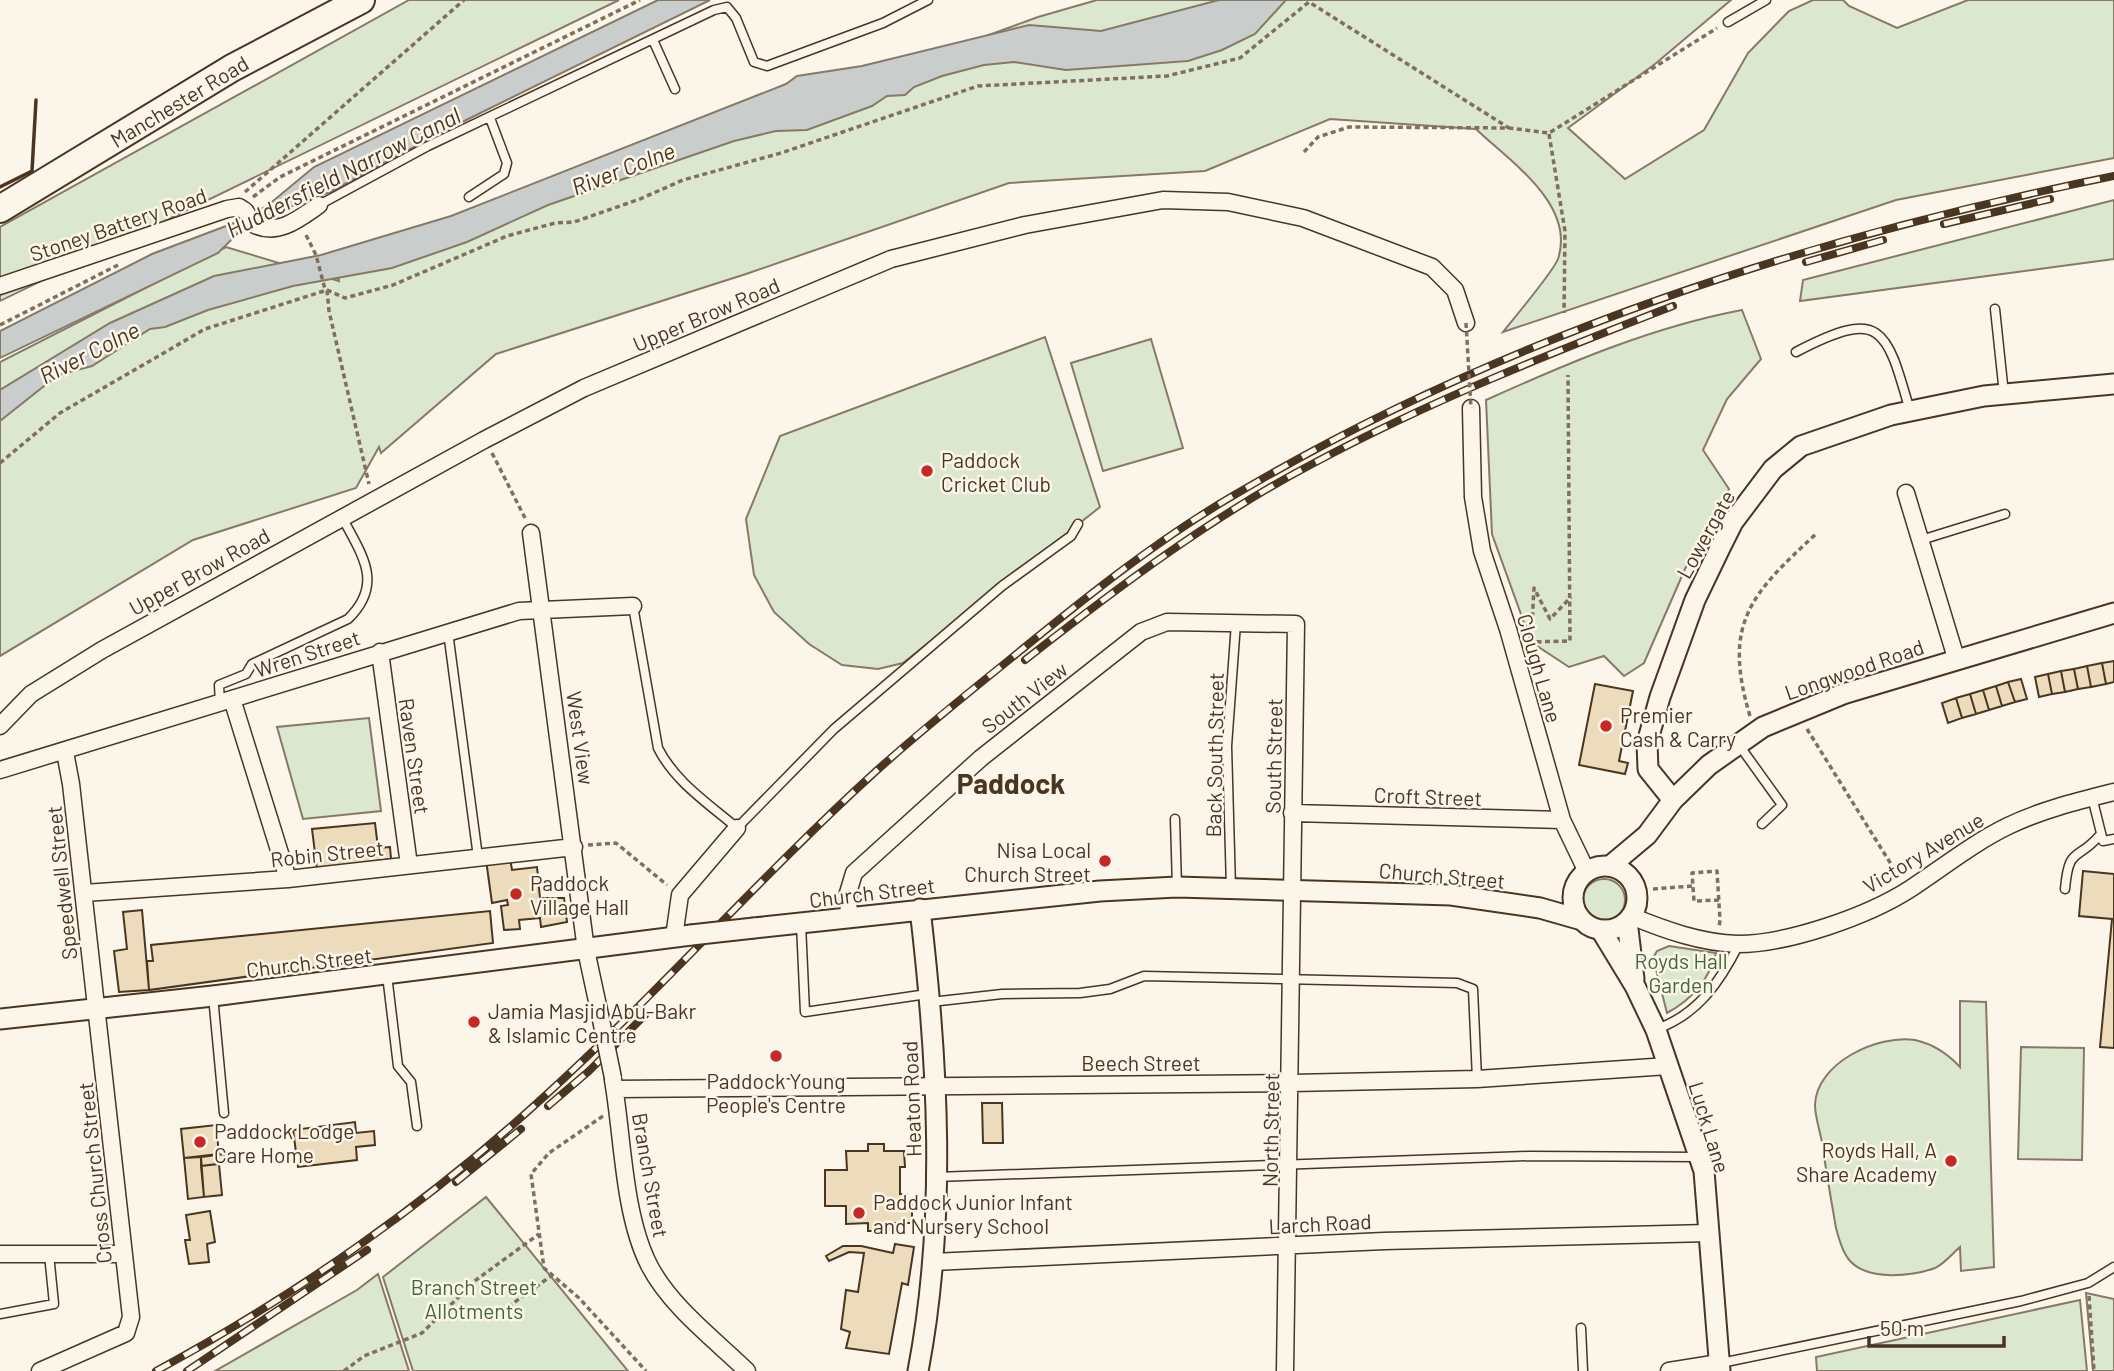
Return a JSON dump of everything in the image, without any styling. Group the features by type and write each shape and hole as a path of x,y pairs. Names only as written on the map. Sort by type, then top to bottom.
{"main road":[{"name":"Manchester Road","path":"0,209 232,68 361,0"}],"street":[{"name":"Upper Brow Road","path":"0,726 31,694 102,649 584,388 891,259 1026,225 1163,200 1228,202 1303,218 1399,252 1432,267 1455,290 1466,323"},
{"path":"242,209 255,225 266,230 298,220 319,205"},
{"name":"Stoney Battery Road","path":"0,286 242,209"},
{"name":"Lowergate","path":"1673,800 1648,769 1647,743 1660,697 1691,611 1733,522 1773,469 1801,446 1839,431 1910,411 2004,394 2114,384"},
{"name":"Clough Lane","path":"1471,408 1465,471 1482,551 1510,636 1562,820 1587,872"},
{"path":"1906,493 1956,658"},
{"name":"West View","path":"530,530 586,950"},
{"name":"Wren Street","path":"0,770 519,611 633,606"},
{"name":"Longwood Road","path":"1610,866 1647,835 1673,800 1737,743 1755,731 1797,711 1956,658 2114,613"},
{"name":"South View","path":"849,918 848,893 854,873 981,758 1141,632 1167,622 1296,624"},
{"name":"South Street","path":"1291,889 1296,624"},
{"name":"Raven Street","path":"380,652 409,865"},
{"path":"226,701 288,879"},
{"name":"Speedwell Street","path":"65,752 96,1009"},
{"name":"Victory Avenue","path":"1629,918 1668,931 1739,944 1816,929 1860,914 1908,891 2007,826 2064,804 2114,792"},
{"name":"Croft Street","path":"1292,813 1562,820"},
{"path":"683,936 680,895 737,828"},
{"name":"Longwood Road","path":"1630,878 1647,835"},
{"name":"Robin Street","path":"84,893 288,879 574,847"},
{"path":"1540,908 1574,889 1587,872 1610,866 1630,878 1637,894 1629,918 1620,926 1601,930 1582,920 1574,908 1574,889"},
{"name":"Church Street","path":"0,1019 387,975 683,936 1100,891 1177,887 1451,895 1540,908 1582,920"},
{"name":"North Street","path":"1285,1371 1292,1083 1291,889"},
{"name":"Heaton Road","path":"918,1371 933,1262 936,1177 931,998 920,909"},
{"name":"Luck Lane","path":"1629,918 1635,986"},
{"name":"Luck Lane","path":"1601,930 1635,986 1656,1030 1704,1171 1719,1367"},
{"name":"Branch Street","path":"586,950 614,1083 638,1237 649,1265 668,1292 747,1371"},
{"name":"Cross Church Street","path":"40,1371 126,1333 131,1317 96,1009"},
{"name":"Beech Street","path":"614,1083 1292,1083 1478,1079 1668,1066"},
{"name":"Larch Road","path":"933,1262 1289,1245 1709,1233"},
{"path":"0,1254 124,1254"},
{"path":"1669,1371 1719,1367"}],"lane":[{"path":"319,205 428,146 714,10 727,7 736,18 754,62 767,66 883,23 928,0"},
{"path":"1728,22 1766,0"},
{"path":"653,40 675,89"},
{"path":"470,197 504,174 507,163 490,118"},
{"path":"1995,309 2004,394"},
{"path":"1796,352 1839,331 1865,328 1880,337 1892,353 1910,411"},
{"path":"1921,540 2005,514"},
{"path":"226,701 219,685 246,674 252,664 348,619 359,608 369,576 366,563 342,517"},
{"path":"633,606 658,748 666,763 680,779 737,828 834,729 1002,586 1071,536 1078,524"},
{"name":"Back South Street","path":"1231,888 1227,746 1236,623"},
{"path":"448,632 478,857"},
{"path":"1737,743 1783,805 1762,824"},
{"path":"2092,797 2100,835 2104,841 2114,839"},
{"path":"1175,820 1177,887"},
{"path":"2065,889 2067,862 2100,835"},
{"path":"801,923 805,1012 931,998 1080,993 1110,989 1144,976 1457,983 1473,989 1478,1079"},
{"path":"1656,1030 1687,1015 1703,1001 1726,972 1739,944"},
{"path":"387,975 398,1066 411,1082 417,1126"},
{"path":"213,996 224,1113"},
{"path":"936,1177 1528,1156 1699,1157"},
{"path":"0,1314 54,1304 50,1254"},
{"path":"1719,1367 2021,1301 2088,1283 2114,1267"},
{"path":"1581,1328 1584,1371"}],"path":[{"path":"242,209 243,194 464,0"},
{"path":"258,200 259,192 280,177 640,0"},
{"path":"0,463 60,413 205,329 326,290 345,298 393,285 507,236 555,223 573,222 640,199 683,180 781,153 978,86 1167,76 1240,58 1309,2 1509,128"},
{"path":"1304,152 1318,137 1349,127 1509,128 1549,133 1728,22"},
{"path":"1549,133 1565,232 1564,313"},
{"path":"298,220 316,255 326,290 370,488"},
{"path":"0,325 128,260"},
{"path":"1466,323 1471,408"},
{"path":"1510,636 1570,641 1572,596 1568,375"},
{"path":"493,454 530,530"},
{"path":"1755,731 1739,669 1743,625 1752,602 1772,576 1816,534"},
{"path":"1510,636 1532,625 1535,588 1550,619 1572,596"},
{"path":"1797,711 1908,891"},
{"path":"574,847 616,843 680,895"},
{"path":"1717,941 1718,900 1717,872 1692,873 1694,901 1718,900"},
{"path":"1653,889 1693,886"},
{"path":"617,1106 550,1153 531,1174 544,1268 579,1298 646,1371"},
{"path":"344,1371 364,1356 422,1334 476,1280 539,1234"},
{"path":"495,1317 551,1276"},
{"path":"2088,1283 2094,1371"}],"green space":[{"path":"409,0 619,0 0,301 0,227"},
{"path":"1097,0 1731,0 1655,64 1568,128 1625,179 1704,130 1748,53 1789,11 1813,0 1843,0 1849,6 1897,28 1968,0 2114,0 2114,158 1896,200 1503,332 1555,265 1561,239 1549,202 1536,185 1476,129 1330,119 1205,171 1009,183 746,274 496,354 381,453 379,447 356,488 193,540 0,656 0,362 226,247 339,281 338,273 1038,17"},
{"path":"2114,200 2114,259 1800,301 1803,280"},
{"path":"1742,310 1761,359 1727,399 1703,450 1729,489 1685,569 1644,663 1624,676 1604,656 1569,667 1531,642 1492,534 1486,400 1643,336"},
{"name":"Paddock Cricket Club","path":"1045,337 1100,507 903,663 878,669 842,665 809,644 774,612 754,575 746,519 780,436"},
{"path":"1151,339 1183,448 1103,471 1071,363"},
{"path":"369,718 381,811 303,819 277,727"},
{"path":"1604,879 1619,885 1625,900 1619,915 1604,921 1589,915 1583,900 1589,885"},
{"name":"Royds Hall Garden","path":"1669,946 1716,953 1709,972 1698,988 1684,1002 1667,1013 1653,958 1657,951"},
{"path":"1960,1001 1986,1002 1994,1267 1961,1271 1960,1247 1942,1264 1926,1271 1904,1275 1869,1272 1848,1259 1837,1232 1816,1114 1818,1090 1837,1064 1867,1047 1900,1039 1928,1044 1940,1050 1960,1067"},
{"path":"2021,1047 2084,1048 2082,1160 2018,1159"},
{"name":"Branch Street Allotments","path":"486,1197 628,1371 413,1371 383,1277"},
{"path":"378,1274 409,1371 215,1371 357,1290"},
{"path":"2086,1293 2114,1299 2114,1371 2093,1371"},
{"path":"2080,1300 2087,1371 1817,1371 1816,1357"}],"water":[{"name":"Huddersfield Narrow Canal","path":"658,0 710,0 446,130 330,192 271,214 240,231 218,253 0,358 0,331 152,254 234,223 267,206 314,167"},
{"name":"River Colne","path":"1219,0 1286,0 1255,34 1222,50 1188,61 1066,70 1014,62 984,65 942,76 914,87 905,95 887,96 872,106 807,130 776,131 734,141 548,205 467,242 392,268 293,286 208,310 165,327 150,329 92,366 58,375 0,421 0,390 110,323 214,276 321,255 451,216 786,84 797,76 862,66 1029,25 1101,31"}],"building":[{"path":"2114,661 2114,682 2106,684 2102,663"},
{"path":"2102,663 2106,684 2091,687 2087,666"},
{"path":"2087,666 2091,687 2078,689 2074,669"},
{"path":"2074,669 2078,689 2065,692 2061,671"},
{"path":"2061,671 2065,692 2052,694 2048,674"},
{"path":"2048,674 2052,694 2039,697 2035,677"},
{"path":"2021,679 2027,699 2015,702 2008,682"},
{"path":"2008,682 2015,702 2002,706 1996,686"},
{"name":"Premier Cash & Carry","path":"1595,684 1633,691 1619,761 1628,763 1625,774 1579,765"},
{"path":"1996,686 2002,706 1989,710 1983,690"},
{"path":"1983,690 1989,710 1976,714 1970,694"},
{"path":"1970,694 1976,714 1962,718 1956,698"},
{"path":"1956,698 1962,718 1948,723 1942,703"},
{"path":"375,823 378,848 390,847 391,859 317,869 312,829"},
{"name":"Paddock Village Hall","path":"510,858 512,870 537,867 540,898 564,898 567,922 541,927 540,918 519,920 520,929 504,930 501,906 508,905 507,900 492,903 486,860"},
{"path":"2083,871 2114,874 2114,1048 2100,1047 2112,919 2079,916"},
{"path":"142,910 149,990 119,992 114,951 127,949 123,912"},
{"path":"490,911 493,943 149,990 147,961 153,961 151,945"},
{"path":"982,1103 1002,1103 1003,1143 983,1143"},
{"path":"355,1122 356,1133 374,1131 375,1145 356,1147 357,1160 298,1167 293,1130"},
{"name":"Paddock Lodge Care Home","path":"216,1125 219,1154 184,1158 181,1129"},
{"path":"868,1144 884,1144 884,1151 904,1151 905,1167 900,1167 900,1194 907,1194 907,1203 912,1203 912,1223 890,1223 890,1231 868,1231 868,1223 846,1224 846,1206 825,1206 825,1170 847,1170 846,1151 868,1151"},
{"path":"224,1154 225,1163 201,1166 201,1157"},
{"path":"201,1157 204,1197 188,1199 184,1158"},
{"path":"219,1164 222,1195 204,1197 201,1166"},
{"path":"210,1211 215,1242 207,1244 209,1262 189,1264 185,1240 190,1240 186,1215"},
{"path":"895,1244 914,1247 908,1285 902,1283 889,1354 846,1348 850,1332 841,1329 846,1290 858,1292 864,1253 849,1252 829,1261 826,1256 843,1246 861,1246 893,1253"}],"railway":[{"path":"156,1371 310,1279 457,1172 589,1055 791,852 890,758 1091,594 1206,512 1339,437 1444,386 1552,340 1662,299 1773,262 1886,229 2114,176"},
{"path":"1944,224 2050,199"},
{"path":"1806,262 1883,240"},
{"path":"1025,660 1130,580 1202,530 1238,506 1314,463 1446,398 1673,306"},
{"path":"548,1106 589,1071 645,1015"},
{"path":"456,1182 521,1129"},
{"path":"187,1371 367,1250"}],"wall":[{"path":"0,187 32,171 36,100"}],"place":[{"name":"Paddock Cricket Club","path":"927,471"},
{"name":"Premier Cash & Carry","path":"1606,726"},
{"name":"Nisa Local Church Street","path":"1105,861"},
{"name":"Paddock Village Hall","path":"516,894"},
{"name":"Jamia Masjid Abu-Bakr & Islamic Centre","path":"474,1022"},
{"name":"Paddock Young People's Centre","path":"776,1056"},
{"name":"Paddock Lodge Care Home","path":"200,1142"},
{"name":"Royds Hall, A Share Academy","path":"1951,1161"},
{"name":"Paddock Junior Infant and Nursery School","path":"859,1213"}],"district":[{"name":"Paddock","path":"1011,783"}]}
